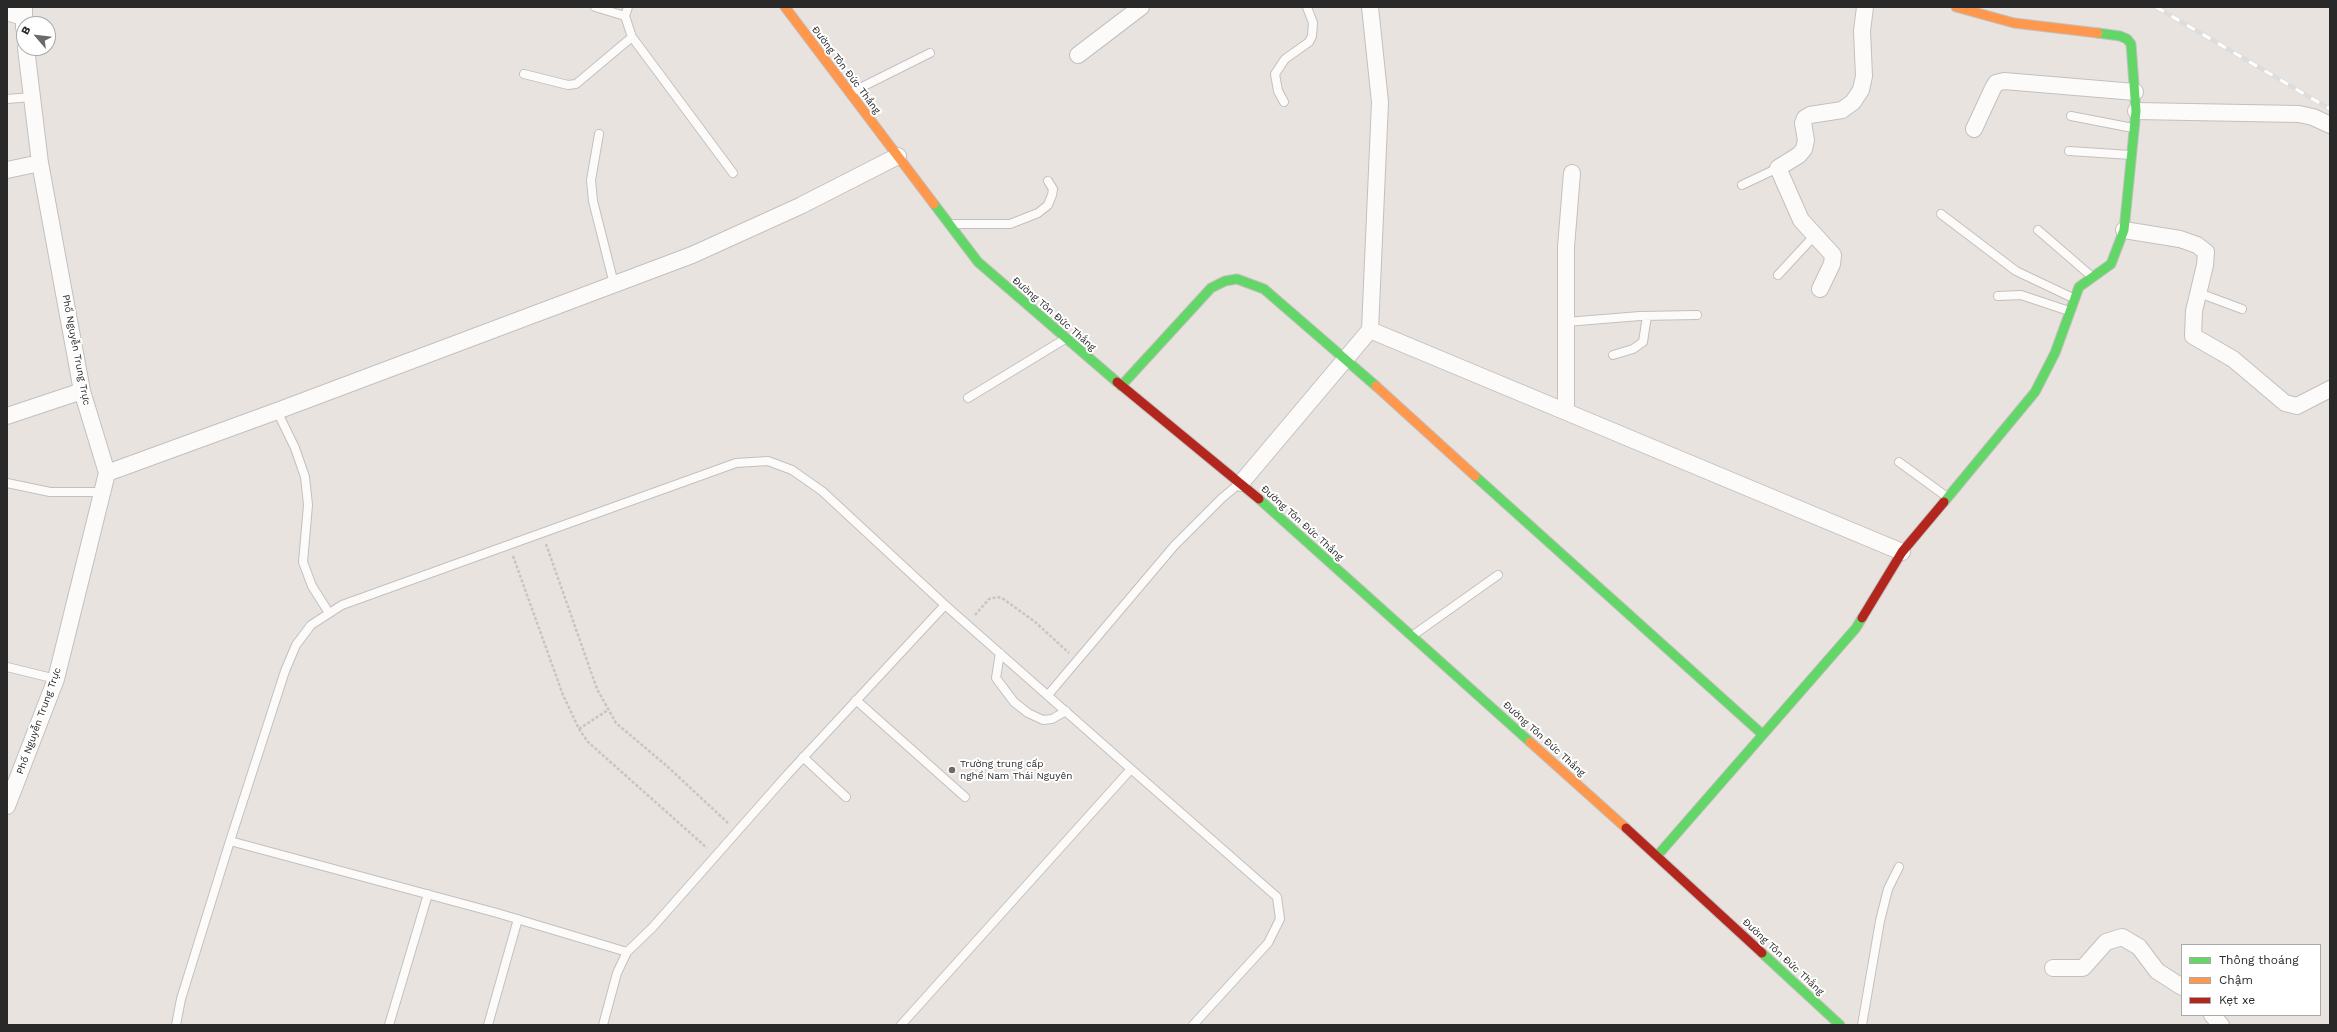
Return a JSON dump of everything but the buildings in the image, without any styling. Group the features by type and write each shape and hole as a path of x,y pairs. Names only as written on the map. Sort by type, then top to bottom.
{"street":[{"name":"Đường Tôn Đức Thắng","path":"785,7 978,262 1121,386 1241,483 1657,856 1840,1025"},
{"path":"1078,55 1141,7"},
{"path":"1241,483 1370,330 1380,102 1370,7"},
{"path":"1820,289 1832,264 1833,255 1801,220 1778,168 1799,155 1804,149 1806,140 1803,123 1805,118 1810,115 1842,110 1853,102 1861,90 1864,76 1862,31 1865,7"},
{"path":"1657,856 1856,628 1902,552 2035,392 2055,353 2073,298 2079,287 2111,264 2116,254 2124,230 2136,111 2131,44 2120,36 2014,23 1956,7"},
{"path":"7,12 23,16"},
{"name":"Phố Nguyễn Trung Trực","path":"7,806 56,679 107,473 82,391 40,163 27,56"},
{"path":"1974,129 1996,83 2004,81 2134,92"},
{"path":"2136,111 2299,114 2312,117 2330,125"},
{"path":"107,473 277,411 614,284 731,238 898,156"},
{"path":"7,170 40,163"},
{"path":"1566,411 1566,236 1572,173"},
{"path":"2124,230 2180,239 2202,249 2206,256 2206,265 2193,321 2193,336 2233,359 2270,393 2285,403 2297,406 2330,389"},
{"path":"1121,386 1211,288 1225,281 1237,279 1264,289 1345,359 1762,734"},
{"path":"1370,330 1902,552"},
{"path":"7,416 82,391"},
{"path":"2053,968 2083,968 2106,942 2122,937 2139,947 2158,971 2181,986"},
{"path":"2213,1016 2222,1025"}],"lane":[{"path":"595,7 626,10 632,37 733,173"},
{"path":"1284,102 1278,91 1275,74 1285,59 1309,42 1312,36 1313,23 1307,7"},
{"path":"524,74 568,85 576,84 632,37"},
{"path":"850,93 930,53"},
{"path":"7,99 32,97"},
{"path":"2071,116 2134,128"},
{"path":"599,134 591,180 593,201 614,284"},
{"path":"2068,151 2131,155"},
{"path":"1742,185 1778,168"},
{"path":"949,224 1010,224 1031,216 1043,209 1050,200 1053,189 1048,181"},
{"path":"1942,214 2016,271 2073,298"},
{"path":"2038,230 2091,277"},
{"path":"1778,274 1815,235"},
{"path":"2199,293 2242,309"},
{"path":"1998,296 2021,295 2069,312"},
{"path":"1566,322 1647,316 1697,315"},
{"path":"1613,355 1633,349 1643,342 1647,316"},
{"path":"968,398 1066,338"},
{"path":"277,411 296,448 305,477 308,505 302,562 312,586 329,614"},
{"path":"176,1025 181,999 285,671 296,645 311,625 342,605 510,546 736,463 768,461 792,470 822,491 945,605 1277,898 1280,919 1268,943 1193,1025"},
{"path":"1899,462 1947,498"},
{"path":"7,483 50,492 102,492"},
{"path":"1048,695 1174,546 1222,498 1241,483"},
{"path":"1412,636 1498,575"},
{"path":"603,1025 617,973 627,952 803,757 945,605"},
{"path":"1000,653 996,678 1014,702 1028,713 1044,720 1052,719 1066,711"},
{"path":"7,667 56,679"},
{"path":"856,700 965,797"},
{"path":"803,757 846,797"},
{"path":"901,1025 1131,769"},
{"path":"230,841 518,919 627,952"},
{"path":"1862,1025 1880,921 1888,889 1899,867"},
{"path":"388,1025 428,894"},
{"path":"488,1025 518,919"}],"path":[{"path":"542,534 598,689 616,723 668,767 737,831"},
{"path":"510,546 563,695 579,729 588,742 716,855"},
{"path":"967,624 989,599 997,597 1002,598 1034,621 1077,661"},
{"path":"579,729 608,710"}],"railway":[{"path":"2156,7 2330,109"}],"traffic: fast":[{"path":"1944,502 2035,392 2055,353 2079,287 2111,264 2124,230 2136,111 2131,44 2127,39 2120,36 2098,33"},
{"path":"934,204 978,262 1117,382"},
{"path":"1121,386 1211,288 1225,281 1237,279 1264,289 1376,386"},
{"path":"1475,476 1762,734"},
{"path":"1259,499 1530,742"},
{"path":"1657,856 1856,628 1862,618"},
{"path":"1762,953 1840,1025"}],"traffic: slow":[{"path":"785,7 934,204"},
{"path":"1956,7 2014,23 2098,33"},
{"path":"1376,386 1475,476"},
{"path":"1530,742 1626,828"}],"traffic: jam":[{"path":"1117,382 1259,499"},
{"path":"1862,618 1902,552 1944,502"},
{"path":"1626,828 1762,953"}],"place":[{"name":"Trường trung cấp nghề Nam Thái Nguyên","path":"952,770"}]}
